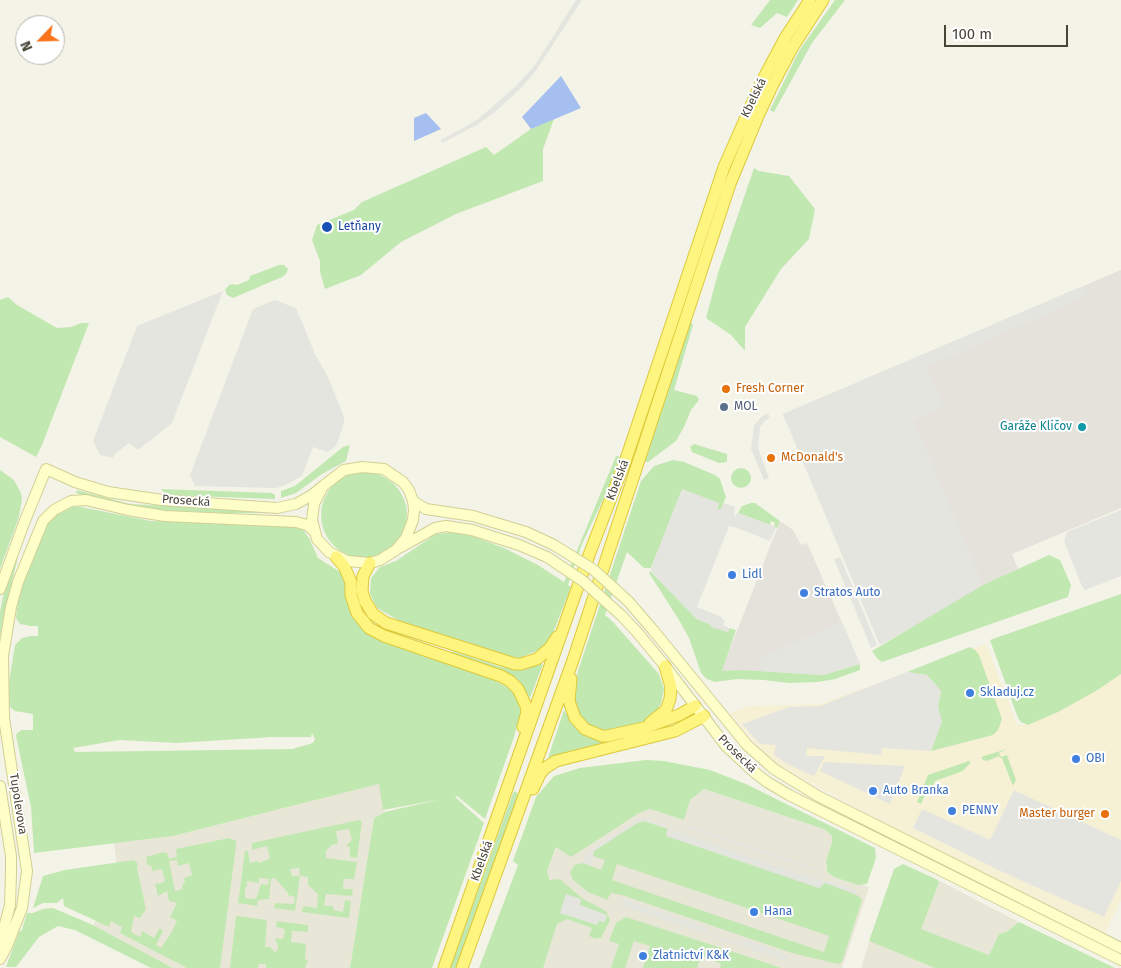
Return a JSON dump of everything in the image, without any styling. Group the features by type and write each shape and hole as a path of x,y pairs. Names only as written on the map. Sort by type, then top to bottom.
{"highway":[{"name":"Kbelská","path":"444,968 589,555 626,459 732,146 761,83 785,38 810,0"},
{"name":"Kbelská","path":"462,968 573,660 730,184 772,86 792,48 823,0"},
{"path":"336,557 344,566 351,582 357,613 369,628 384,636 501,676 518,689 527,712 507,793"},
{"path":"370,563 363,576 362,591 369,608 379,619 395,626 510,663 522,664 530,662 546,653 569,616"},
{"path":"573,660 569,701 574,718 592,733 607,736 644,728 679,715 696,706"},
{"path":"644,728 666,710 670,699 671,687 665,666"},
{"path":"495,875 534,787 545,768 556,761 675,731 704,716"}],"main road":[{"path":"362,466 374,467 389,472 403,482 409,490 413,501 413,520 406,538 396,550 380,560 370,563 347,561 336,557 322,544 314,531 312,512 318,494 323,486 344,470 362,466"},
{"name":"Prosecká","path":"0,589 29,508 46,469 75,482 108,492 162,500 277,508 296,504 312,496 323,486"},
{"name":"Prosecká","path":"86,500 165,516 296,522 307,525 314,531"},
{"name":"Tupolevova","path":"0,959 22,908 27,871 4,711 3,665 6,634 18,582 43,521 54,510 71,501 86,500"},
{"name":"Prosecká","path":"413,501 426,509 474,516 526,532 554,545 594,570 629,602 747,745 774,769 818,796 1121,948"},
{"name":"Prosecká","path":"396,550 435,528 446,526 472,530 519,545 547,557 583,580 622,616 665,666 726,746 767,782 789,795 1121,960"},
{"path":"696,706 708,698"},
{"path":"704,716 717,709"},
{"name":"Tupolevova","path":"0,786 10,849 11,873 10,905 0,943"}],"shaded area":[{"path":"576,0 582,0 535,72 521,88 495,112 475,126 442,143 441,140 477,120 516,86 535,65"},
{"path":"1121,270 1121,508 1012,554 1018,569 880,645 783,414"},
{"path":"1083,286 1087,296 927,367 944,407 914,421 983,585 880,645 783,414"},
{"path":"223,291 172,423 138,450 129,443 115,454 113,458 100,455 93,441 137,326"},
{"path":"275,300 296,308 315,354 328,377 344,417 344,423 336,446 328,452 313,447 302,476 284,486 276,488 195,486 190,475 253,309"},
{"path":"768,413 770,418 760,427 758,448 769,478 764,480 751,449 754,426 761,417"},
{"path":"682,489 719,503 717,509 721,509 724,503 735,507 734,517 738,513 776,527 770,541 729,526 697,607 722,617 725,620 723,625 729,628 728,632 711,627 711,625 697,619 650,571"},
{"path":"1121,510 1121,576 1085,590 1064,541 1067,532"},
{"path":"780,521 793,530 801,545 807,543 860,664 823,675 744,670 721,672"},
{"path":"840,557 877,645 871,648 834,559"},
{"path":"842,622 860,664 823,675 760,671 761,657"},
{"path":"986,644 1017,725 1028,725 1057,712 1096,691 1121,674 1121,900 1105,933 902,832 772,762 730,713 749,706 820,704"},
{"path":"907,672 927,675 941,691 938,706 942,722 931,751 882,748 881,755 807,748 806,756 825,756 814,776 787,764 774,755 776,745 760,744 742,724 789,707 820,706"},
{"name":"Auto Branka","path":"824,762 905,766 890,804 820,771"},
{"path":"379,784 385,812 374,818 350,968 173,968 93,925 96,920 109,927 118,872 114,843 173,836"},
{"path":"704,789 825,829 829,832 832,836 832,842 825,866 827,872 834,877 869,887 842,968 541,968 551,880 547,871 557,846 639,812 690,800"},
{"path":"1014,790 1121,840 1121,881 1104,917 1011,876 913,828 922,809 990,840"},
{"path":"642,819 648,819 668,826 666,828 644,821 637,823 591,853 593,857 590,865 583,863 588,852"},
{"path":"688,825 814,868 813,870 687,828"},
{"path":"668,829 857,891 855,894 825,883 819,888 666,836"},
{"path":"938,880 1019,922 1006,932 999,934 989,955 920,929 939,883"},
{"path":"566,894 581,899 580,905 607,915 605,922 599,921 597,925 560,913"},
{"path":"624,900 706,927 708,933 739,943 743,939 788,955 786,961 622,906"},
{"path":"872,933 955,968 861,968"}],"green space":[{"path":"770,0 798,0 787,17 777,13 760,28 751,25"},
{"path":"835,0 845,0 812,43 774,112 770,110 799,51"},
{"path":"554,119 543,149 543,181 456,214 401,242 361,275 325,289 320,272 320,261 312,240 317,225 354,210 362,202 486,147 494,155 531,129"},
{"path":"754,168 759,171 789,176 815,209 809,239 781,269 745,327 745,351 731,335 706,318 718,273"},
{"path":"279,265 284,265 288,269 282,277 233,298 227,295 225,290 229,285 237,285 249,280 250,276"},
{"path":"8,297 17,305 57,328 89,323 36,457 0,437 0,300"},
{"path":"690,321 693,325 674,390 697,396 699,400 691,410 676,441 648,462 644,462 644,460"},
{"path":"694,444 727,454 727,462 719,463 692,452 690,447"},
{"path":"350,445 346,461 322,474 296,493 281,498 281,491 295,486 343,447"},
{"path":"616,456 620,457 609,487 582,544 568,585 571,587 550,641 539,650 519,658 477,648 398,620 377,608 370,594 371,578 380,567 396,561 436,534 453,532 472,536 504,548 538,565 564,582"},
{"path":"673,460 684,462 715,475 720,479 726,497 721,509 717,509 719,504 682,490 651,568 644,568 627,552 605,615 659,674 664,689 661,703 656,713 643,723 606,732 583,722 574,704 574,683 641,481 654,466"},
{"path":"741,468 748,471 751,478 748,485 741,488 734,485 731,478 734,471"},
{"path":"0,470 14,480 22,499 19,517 0,569"},
{"path":"356,472 372,472 381,475 395,484 404,498 407,515 404,532 395,546 381,555 372,558 356,558 340,551 328,539 321,523 321,507 328,491 340,479"},
{"path":"161,489 272,493 275,495 275,499 166,495"},
{"path":"77,490 130,504 275,511 274,513 219,513 145,509 124,506 76,493"},
{"path":"755,503 780,521 777,528 774,527 775,523 771,521 770,525 738,513 742,506"},
{"path":"81,507 151,521 289,525 301,527 309,538 318,558 343,574 363,628 430,656 433,659 479,672 514,691 521,711 514,737 485,819 457,796 455,797 484,823 432,968 350,968 374,818 385,812 437,800 383,810 379,784 173,836 34,853 31,807 16,736 22,730 33,730 33,714 15,711 11,708 8,689 15,645 22,638 38,636 38,626 20,624 16,618 18,600 49,519 63,509","holes":["312,733 315,739 313,743 292,749 75,752 73,748 120,740 176,743 273,737 311,737"]},
{"path":"1049,555 1060,560 1071,585 1068,597 882,662 872,651 983,585"},
{"path":"17,557 0,638 0,612 4,592"},
{"path":"650,571 697,619 728,632 729,628 736,630 722,671 744,670 823,675 860,664 860,670 835,679 818,682 789,683 737,679 715,682 707,679 701,673 689,638 649,573"},
{"path":"1121,594 1121,674 1096,691 1058,712 1028,725 1021,722 990,640"},
{"path":"970,647 979,655 1002,719 998,730 993,735 931,751 941,722 938,706 941,691 927,675 907,672"},
{"path":"452,651 501,667 517,670 543,664 530,698 519,681 511,674 452,653"},
{"path":"564,710 574,726 581,732 648,731 607,745 548,758"},
{"path":"1007,749 999,753 1001,757 1007,755 1016,780 1013,786 1002,758 999,756 987,761 981,757"},
{"path":"646,760 664,761 710,770 746,784 875,848 876,858 867,884 858,885 834,877 827,872 826,861 832,836 824,829 704,789 690,800 684,820 650,809 639,813 571,857 556,847 547,871 550,880 561,880 583,899 606,911 610,920 601,938 596,939 589,936 592,928 567,919 557,924 543,968 479,968 518,865 513,861 536,797 554,776 580,768"},
{"path":"969,761 971,762 963,771 935,781 928,796 925,795 921,804 917,802 928,775"},
{"path":"515,791 519,795 471,929 456,968 450,968 513,793"},
{"path":"359,820 362,822 357,858 350,857 350,847 346,846 352,840 349,829 336,831 338,843 326,850 326,858 357,862 354,879 344,879 343,889 353,889 352,896 326,894 324,906 333,906 333,910 343,912 345,900 351,901 349,918 302,912 303,906 317,908 318,894 308,885 308,877 300,876 295,911 274,908 275,903 294,904 295,897 288,895 275,878 271,879 269,899 258,900 257,906 238,903 245,851 248,851 250,863 257,861 260,863 270,858 267,846 252,850 252,843","holes":["299,868 300,876 292,876 290,869","259,878 269,879 268,885 261,884 256,899 245,898 247,881 259,883"]},
{"path":"644,821 668,829 666,835 825,882 859,896 862,900 842,962 838,964 792,953 622,895 611,893 607,900 588,892 573,880 570,873 574,865 583,863 601,870 605,860 593,856 594,851 637,823","holes":["617,864 829,936 824,952 612,880"]},
{"path":"229,838 236,841 220,968 187,968 120,933 122,927 111,921 109,927 64,906 63,898 57,903 43,903 33,908 43,876 65,870 134,860 138,864 137,868 146,909 140,918 134,916 131,932 140,937 142,931 154,938 159,929 163,930 156,945 161,948 177,921 170,917 177,903 169,901 167,891 158,896 155,884 165,881 162,869 152,871 151,865 148,866 146,857 163,852 167,853 169,859 177,857 176,849","holes":["177,860 178,866 189,863 192,875 184,878 183,889 175,891 169,861"]},
{"path":"903,864 938,880 939,883 921,929 989,955 999,934 1006,932 1019,922 1115,968 935,968 869,941 894,869"},
{"path":"53,908 93,925 173,968 151,968 75,930 58,926 39,937 16,967 6,967 19,932 22,930 27,913"},
{"path":"236,916 267,920 265,947 270,947 275,952 278,947 275,938 283,939 285,929 276,927 277,923 275,921 308,925 308,932 292,931 291,942 306,944 305,959 308,961 305,968 266,968 266,964 259,964 258,968 230,968"},
{"path":"626,917 781,968 720,968 721,964 701,956 697,968 643,968 650,946 634,941 625,968 611,968 619,944 609,941 616,923"}],"water":[{"path":"561,76 581,108 531,129 522,117"},
{"path":"426,113 441,129 414,141 414,118"}],"place":[{"name":"Letňany","path":"327,227"},
{"name":"Fresh Corner","path":"726,389"},
{"name":"MOL","path":"724,407"},
{"name":"Garáže Klíčov","path":"1082,427"},
{"name":"McDonald's","path":"771,458"},
{"name":"Lidl","path":"732,575"},
{"name":"Stratos Auto","path":"804,593"},
{"name":"Skladuj.cz","path":"970,693"},
{"name":"OBI","path":"1076,759"},
{"name":"Auto Branka","path":"873,791"},
{"name":"PENNY","path":"952,811"},
{"name":"Master burger","path":"1105,814"},
{"name":"Hana","path":"754,912"},
{"name":"Zlatnictví K&K","path":"643,956"}]}
